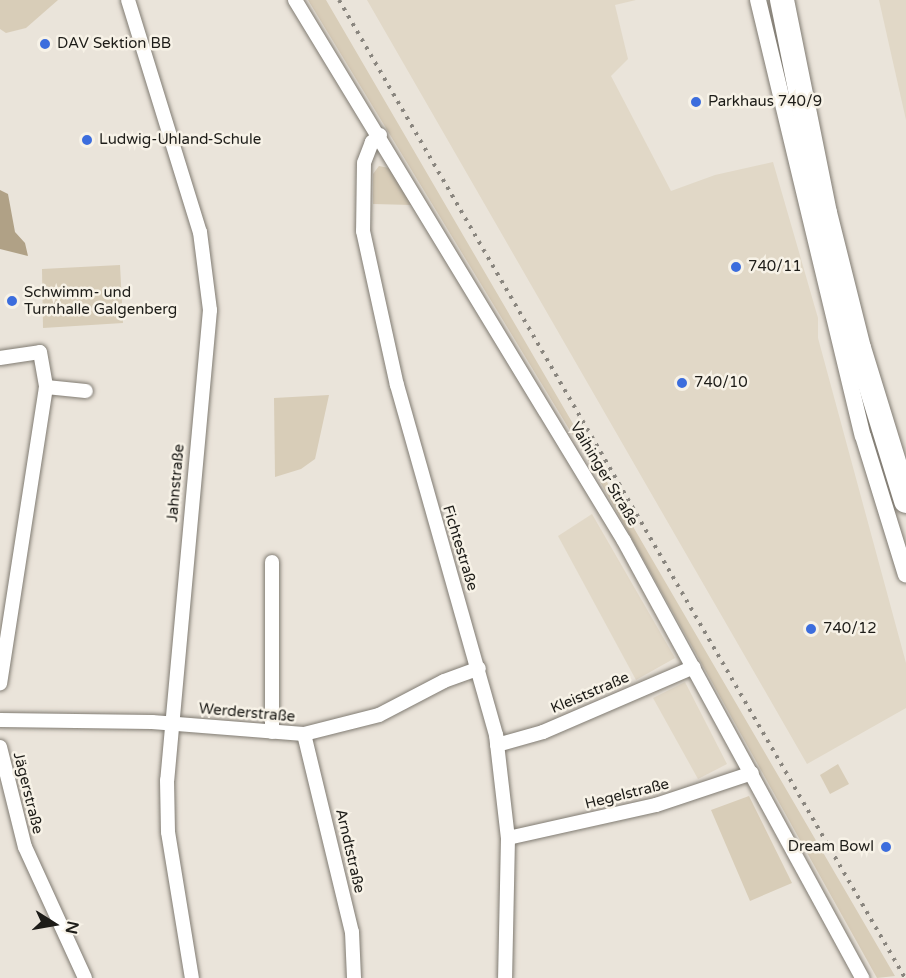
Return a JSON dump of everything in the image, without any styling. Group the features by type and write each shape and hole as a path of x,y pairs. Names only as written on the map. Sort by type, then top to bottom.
{"highway":[{"path":"782,0 825,213 860,348 906,501"},
{"path":"793,0 835,203 870,342 906,458"}],"street":[{"name":"Jahnstraße","path":"128,0 200,232 210,310 170,723 168,832 192,978"},
{"name":"Vaihinger Straße","path":"295,0 526,375 694,666 862,978"},
{"path":"758,0 863,436 906,575"},
{"name":"Fichtestraße","path":"380,135 368,149 361,180 366,242 397,385 478,668 497,745 508,838 505,978"},
{"path":"0,358 40,352 46,387 0,683"},
{"path":"46,387 86,391"},
{"path":"272,562 272,732"},
{"name":"Kleiststraße","path":"497,745 543,732 694,666"},
{"name":"Werderstraße","path":"0,720 170,723 304,734 379,715 444,681 478,668"},
{"name":"Arndtstraße","path":"304,734 352,932 354,978"},
{"name":"Jägerstraße","path":"0,747 25,848 85,978"},
{"name":"Hegelstraße","path":"508,838 656,805 752,773"}],"shaded area":[{"path":"0,0 58,0 26,28 6,33 0,29"},
{"path":"308,0 326,0 895,976 877,978 588,460"},
{"path":"367,0 636,0 615,5 628,59 611,76 671,191 715,175 773,162 818,318 818,338 906,663 906,708 807,764"},
{"path":"879,0 906,0 906,120 890,49"},
{"path":"379,166 389,168 412,205 373,204 373,174"},
{"path":"0,190 8,194 15,232 25,243 28,256 0,249"},
{"path":"120,265 123,323 43,328 42,269"},
{"path":"329,395 315,459 301,469 275,477 274,398"},
{"path":"592,514 675,658 636,680 558,536"},
{"path":"685,682 727,764 698,779 653,698"},
{"path":"838,764 849,784 830,794 820,775"},
{"path":"749,796 792,883 750,901 711,810"}],"railway":[{"path":"339,0 905,978"}],"place":[{"name":"DAV Sektion BB","path":"45,44"},
{"name":"Parkhaus 740/9","path":"696,102"},
{"name":"Ludwig-Uhland-Schule","path":"87,140"},
{"name":"740/11","path":"736,267"},
{"name":"Schwimm- und Turnhalle Galgenberg","path":"12,301"},
{"name":"740/10","path":"682,383"},
{"name":"740/12","path":"811,629"},
{"name":"Dream Bowl","path":"886,847"}]}
